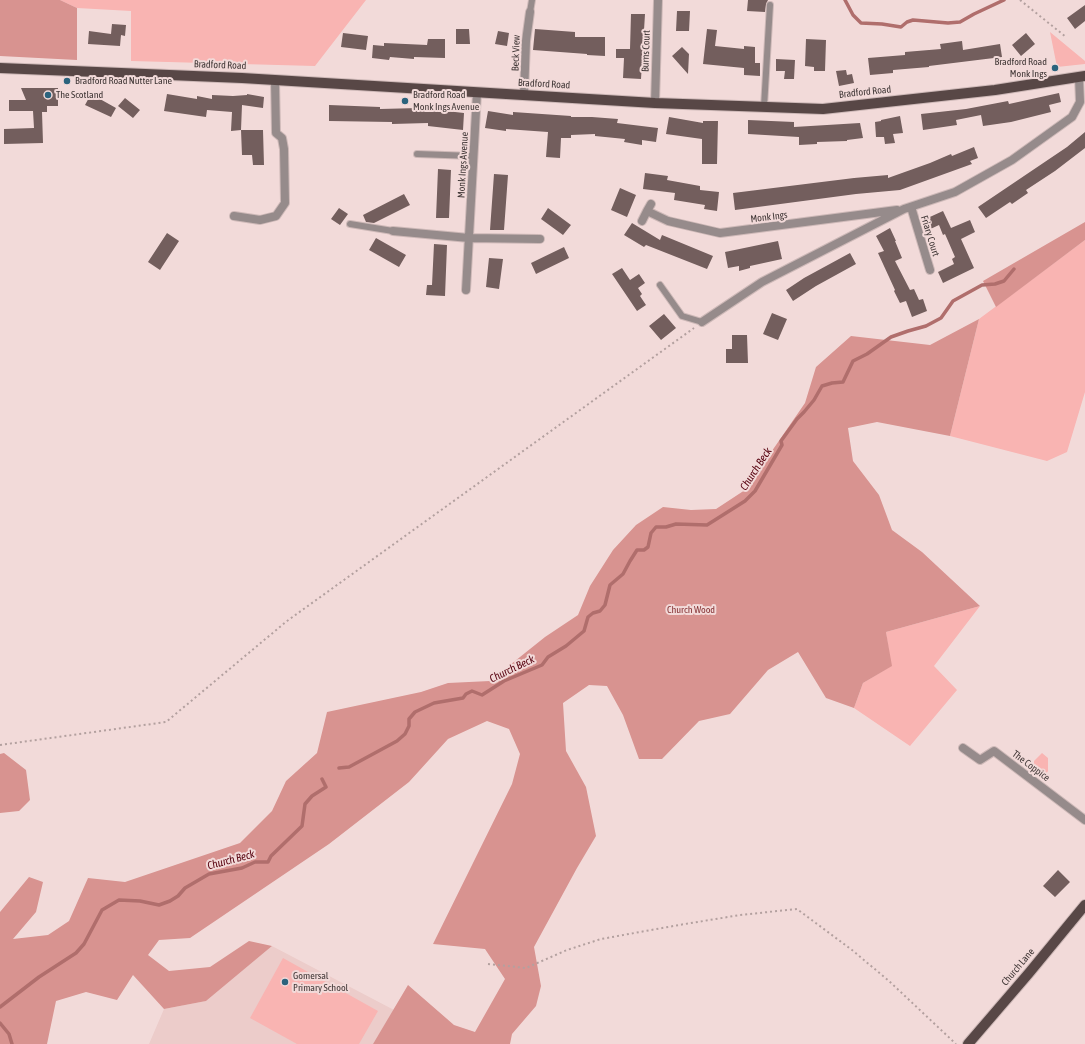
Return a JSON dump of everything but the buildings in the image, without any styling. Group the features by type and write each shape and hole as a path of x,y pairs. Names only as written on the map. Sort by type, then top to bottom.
{"main road":[{"name":"Bradford Road","path":"0,69 275,80 655,103 823,109 995,90 1082,77"},
{"name":"Church Lane","path":"968,1044 1085,905"}],"street":[{"name":"Burns Court","path":"655,103 658,0"},
{"name":"Beck View","path":"524,95 526,28 530,12"},
{"name":"Monk Ings","path":"702,322 762,282 907,208 955,192 1012,160 1072,117 1080,102 1082,77"},
{"path":"234,216 260,220 276,216 285,203 284,149 282,138 276,133 275,80"},
{"name":"Monk Ings Avenue","path":"466,290 477,92"},
{"name":"Monk Ings","path":"642,221 649,207 668,221 720,233 907,208"},
{"name":"Friary Court","path":"907,208 930,270"},
{"path":"393,231 469,238 540,239"},
{"name":"The Coppice","path":"963,748 980,760 994,751 1085,820"}],"lane":[{"path":"530,12 532,0"},
{"path":"764,107 770,5"},
{"path":"417,154 474,156"},
{"path":"350,224 393,231"},
{"path":"660,285 682,316 702,322"}],"path":[{"path":"1021,1 1066,37"},
{"path":"0,746 166,722 287,621 702,322"},
{"path":"488,964 526,968 567,950 601,939 694,922 797,909 852,950 878,972 956,1044"}],"shaded area":[{"path":"60,0 366,0 315,66 131,61 131,11 77,8"},
{"path":"1050,32 1085,61 1085,64 1057,67"},
{"path":"1085,240 1085,392 1067,452 1047,461 950,436 979,319"},
{"path":"980,606 934,666 957,690 910,746 854,708 863,683 891,666 886,632"},
{"path":"1042,753 1048,758 1048,771 1045,776 1041,776 1034,771 1034,761"},
{"name":"Gomersal Primary School","path":"272,946 394,1010 373,1044 149,1044 164,1009 206,1001"},
{"path":"283,958 378,1011 359,1044 297,1044 250,1018"}],"green space":[{"path":"0,0 60,0 77,8 77,60 0,56"},
{"path":"1085,222 1085,240 996,307 983,281"},
{"name":"Church Wood","path":"979,319 950,436 877,422 848,428 853,461 879,495 892,530 922,552 980,606 886,632 892,666 863,683 854,708 826,698 798,652 768,670 730,714 699,721 662,759 639,759 623,715 607,686 589,685 563,703 566,751 586,787 596,836 534,947 541,986 536,1006 512,1034 510,1044 373,1044 408,985 454,1025 475,1032 505,979 485,949 433,944 512,784 520,754 509,729 487,721 448,739 409,782 329,844 190,938 159,940 148,955 169,971 210,967 249,941 272,946 206,1001 164,1009 133,975 117,1000 86,992 56,1001 47,1044 0,1044 0,912 29,877 43,882 36,912 13,939 48,935 69,921 88,878 125,882 240,843 272,811 286,781 317,753 327,712 421,692 448,683 490,681 545,637 578,615 590,586 613,550 636,525 663,507 691,510 716,509 745,490 805,403 816,367 851,336 930,345"},
{"path":"4,753 26,770 30,800 19,811 0,813 0,754"}],"waterway":[{"path":"845,0 853,15 861,23 901,27 907,22 913,20 948,23 960,22 1004,0"},
{"name":"Church Beck","path":"339,768 349,767 397,741 405,734 409,726 409,719 415,712 434,703 463,698 466,694 472,691 482,695 504,681 542,665 548,657 566,646 584,631 588,617 593,613 600,611 605,605 610,585 623,574 637,550 644,550 648,547 651,533 656,527 666,527 676,524 707,525 745,501 755,491 782,445 781,441 797,419 814,400 822,386 843,382 853,361 867,354 891,337 926,326 941,318 953,301 982,285 995,284 1004,281 1014,269"},
{"name":"Church Beck","path":"0,1007 39,977 76,953 84,944 102,910 119,900 140,901 159,905 170,901 178,896 185,888 209,874 242,868 255,862 268,862 271,856 302,826 305,804 312,796 326,787 322,779"},
{"name":"Church Beck","path":"0,1023 9,1034 12,1044"}],"place":[{"name":"Bradford Road Monk Ings","path":"1055,68"},
{"name":"Bradford Road Nutter Lane","path":"67,81"},
{"name":"The Scotland","path":"48,95"},
{"name":"Bradford Road Monk Ings Avenue","path":"405,101"},
{"name":"Gomersal Primary School","path":"285,982"}]}
